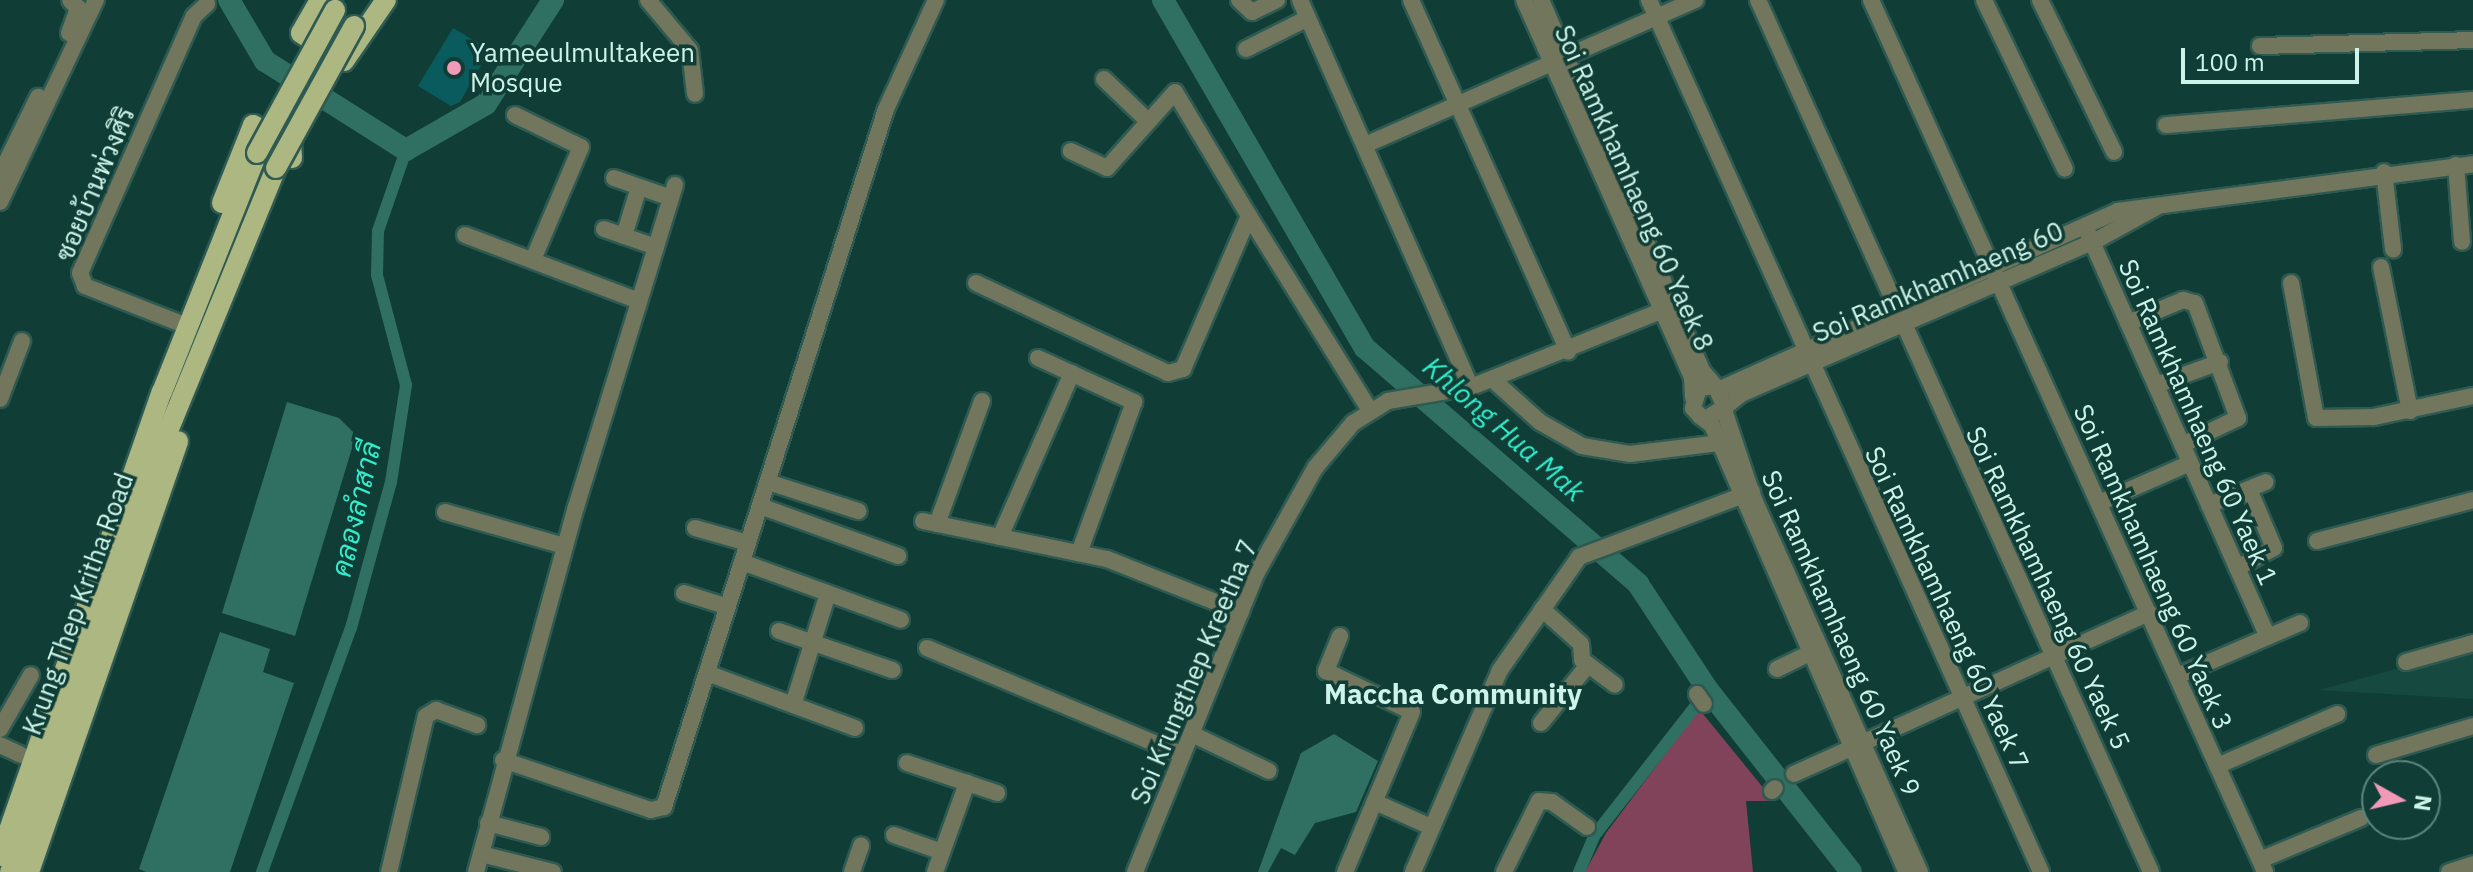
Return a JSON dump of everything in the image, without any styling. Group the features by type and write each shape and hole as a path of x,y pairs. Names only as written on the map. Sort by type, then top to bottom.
{"main road":[{"name":"Krung Thep Kritha Road","path":"194,325 276,168 371,0"},
{"path":"332,3 302,37 344,61 386,0"},
{"name":"Krung Thep Kritha Road","path":"10,872 194,325 257,153 332,3"},
{"path":"260,124 295,151 227,314 194,325 183,304 253,125 260,124"},
{"name":"Krung Thep Kritha Road","path":"0,815 147,407 172,395"},
{"name":"Krung Thep Kritha Road","path":"0,856 172,395"},
{"name":"Krung Thep Kritha Road","path":"29,872 186,417 172,395"}],"street":[{"path":"0,175 77,15 70,0"},
{"path":"0,202 96,0"},
{"path":"648,0 690,50 695,94"},
{"path":"503,760 651,810 664,807 886,109 936,0"},
{"path":"1239,0 1252,12 1277,0"},
{"path":"1300,0 1365,145 1464,388"},
{"path":"1411,0 1568,351"},
{"name":"Soi Ramkhamhaeng 60 Yaek 8","path":"1524,0 1560,62 1668,309 1692,378 1693,397"},
{"name":"Soi Ramkhamhaeng 60 Yaek 8","path":"1541,0 1560,62"},
{"name":"Soi Ramkhamhaeng 60 Yaek 7","path":"1649,0 1806,358 2041,872"},
{"path":"1365,145 1696,0"},
{"name":"Soi Ramkhamhaeng 60 Yaek 5","path":"1758,0 2151,872"},
{"name":"Soi Ramkhamhaeng 60 Yaek 3","path":"1871,0 2263,866"},
{"path":"1984,0 2065,169"},
{"path":"2040,0 2114,152"},
{"name":"ซอยบ้านพ่วงศิริ","path":"194,325 85,286 80,273 194,16 207,4"},
{"path":"1246,49 1308,18"},
{"path":"2260,46 2473,40"},
{"path":"1104,79 1148,121"},
{"path":"1071,151 1107,168 1175,92 1369,409"},
{"path":"2166,125 2473,100"},
{"path":"515,115 581,147 534,257"},
{"path":"2462,242 2464,164"},
{"name":"Soi Ramkhamhaeng 60","path":"1693,397 1704,386 1718,387 1806,358 2170,199 2464,164"},
{"path":"2384,172 2393,249"},
{"path":"476,872 503,760 564,546 673,191 639,187 614,178"},
{"path":"624,236 639,187"},
{"path":"976,283 1176,374 1249,216"},
{"path":"604,229 656,247"},
{"name":"Soi Ramkhamhaeng 60 Yaek 1","path":"2088,234 2268,637"},
{"path":"465,235 534,257 639,301"},
{"path":"2381,267 2410,411"},
{"path":"2291,283 2316,418 2410,411 2473,396"},
{"path":"2128,323 2189,300 2220,362 2238,418 2182,445"},
{"name":"Soi Ramkhamhaeng 60 Yaek 8","path":"1668,309 1718,387"},
{"name":"Soi Krungthep Kreetha 7","path":"1135,872 1241,612 1315,468 1369,409 1388,401 1464,388 1492,379 1668,309"},
{"path":"0,399 22,341"},
{"path":"1038,358 1128,397 1134,410 1079,553"},
{"name":"Soi Ramkhamhaeng 60","path":"1705,419 1806,358"},
{"path":"2156,385 2220,362"},
{"path":"1000,537 1072,373"},
{"path":"1492,379 1540,422 1582,446 1630,454 1720,443"},
{"path":"1718,387 1725,409"},
{"path":"1693,397 1693,408 1705,419"},
{"path":"982,401 930,523 1079,553 1241,612"},
{"name":"Soi Ramkhamhaeng 60 Yaek 9","path":"1725,409 1746,496 1808,654 1920,872"},
{"name":"Soi Ramkhamhaeng 60 Yaek 9","path":"1705,419 1746,496 1855,742 1906,872"},
{"path":"2099,503 2190,463"},
{"path":"768,482 858,511"},
{"path":"2209,505 2266,482"},
{"path":"2237,568 2274,548 2249,489"},
{"path":"1413,872 1429,826 1500,670 1579,557 1590,551 1619,545 1746,496"},
{"path":"2317,541 2473,500"},
{"path":"760,506 898,556"},
{"path":"445,512 564,546"},
{"path":"695,528 748,543"},
{"path":"742,562 901,620"},
{"path":"684,593 728,607"},
{"path":"793,705 828,593"},
{"path":"1542,609 1581,644 1588,665 1615,685"},
{"path":"1794,774 1855,742 2149,613"},
{"path":"2177,676 2300,623"},
{"path":"779,631 892,670"},
{"path":"1340,636 1326,671 1412,712 1345,872"},
{"path":"2406,662 2473,643"},
{"path":"927,648 1183,755"},
{"path":"1777,669 1808,654"},
{"path":"1541,723 1588,665"},
{"path":"707,673 855,728"},
{"path":"0,729 31,675"},
{"path":"389,872 426,716 436,710 477,725"},
{"path":"2217,766 2337,714"},
{"path":"2376,755 2473,726"},
{"path":"1192,734 1269,771"},
{"path":"0,745 21,755"},
{"path":"907,763 997,793"},
{"path":"935,872 967,783"},
{"path":"1506,871 1539,801 1552,802 1587,827"},
{"path":"1375,802 1429,826"},
{"path":"2263,866 2361,818"},
{"path":"488,823 541,837"},
{"path":"894,835 942,852"},
{"path":"852,872 861,846"},
{"path":"481,854 553,872"},
{"path":"2449,872 2473,864"}],"shaded area":[{"path":"287,402 339,418 356,435 295,636 222,613"},
{"path":"220,632 270,649 263,672 294,683 230,872 146,872 139,869"},
{"path":"2473,648 2473,699 2319,690"},
{"path":"1699,709 1774,801 1746,801 1753,872 1585,872 1606,833"},
{"path":"1334,734 1378,761 1356,812 1315,823 1295,855 1281,848 1268,872 1258,872 1301,753"}],"building":[{"name":"Yameeulmultakeen Mosque","path":"453,28 490,50 460,102 451,106 418,86"}],"waterway":[{"name":"Khlong Hua Mak","path":"229,0 265,61 406,150 486,104 553,0"},
{"name":"Khlong Hua Mak","path":"1163,0 1365,348 1638,584 1708,690 1851,872"},
{"name":"คลองลำสาลี","path":"262,872 351,628 391,482 406,385 377,275 378,231 406,150"},
{"path":"1579,872 1594,836 1708,690"}],"place":[{"name":"Yameeulmultakeen Mosque","path":"454,68"}],"district":[{"name":"Maccha Community","path":"1453,694"}]}
